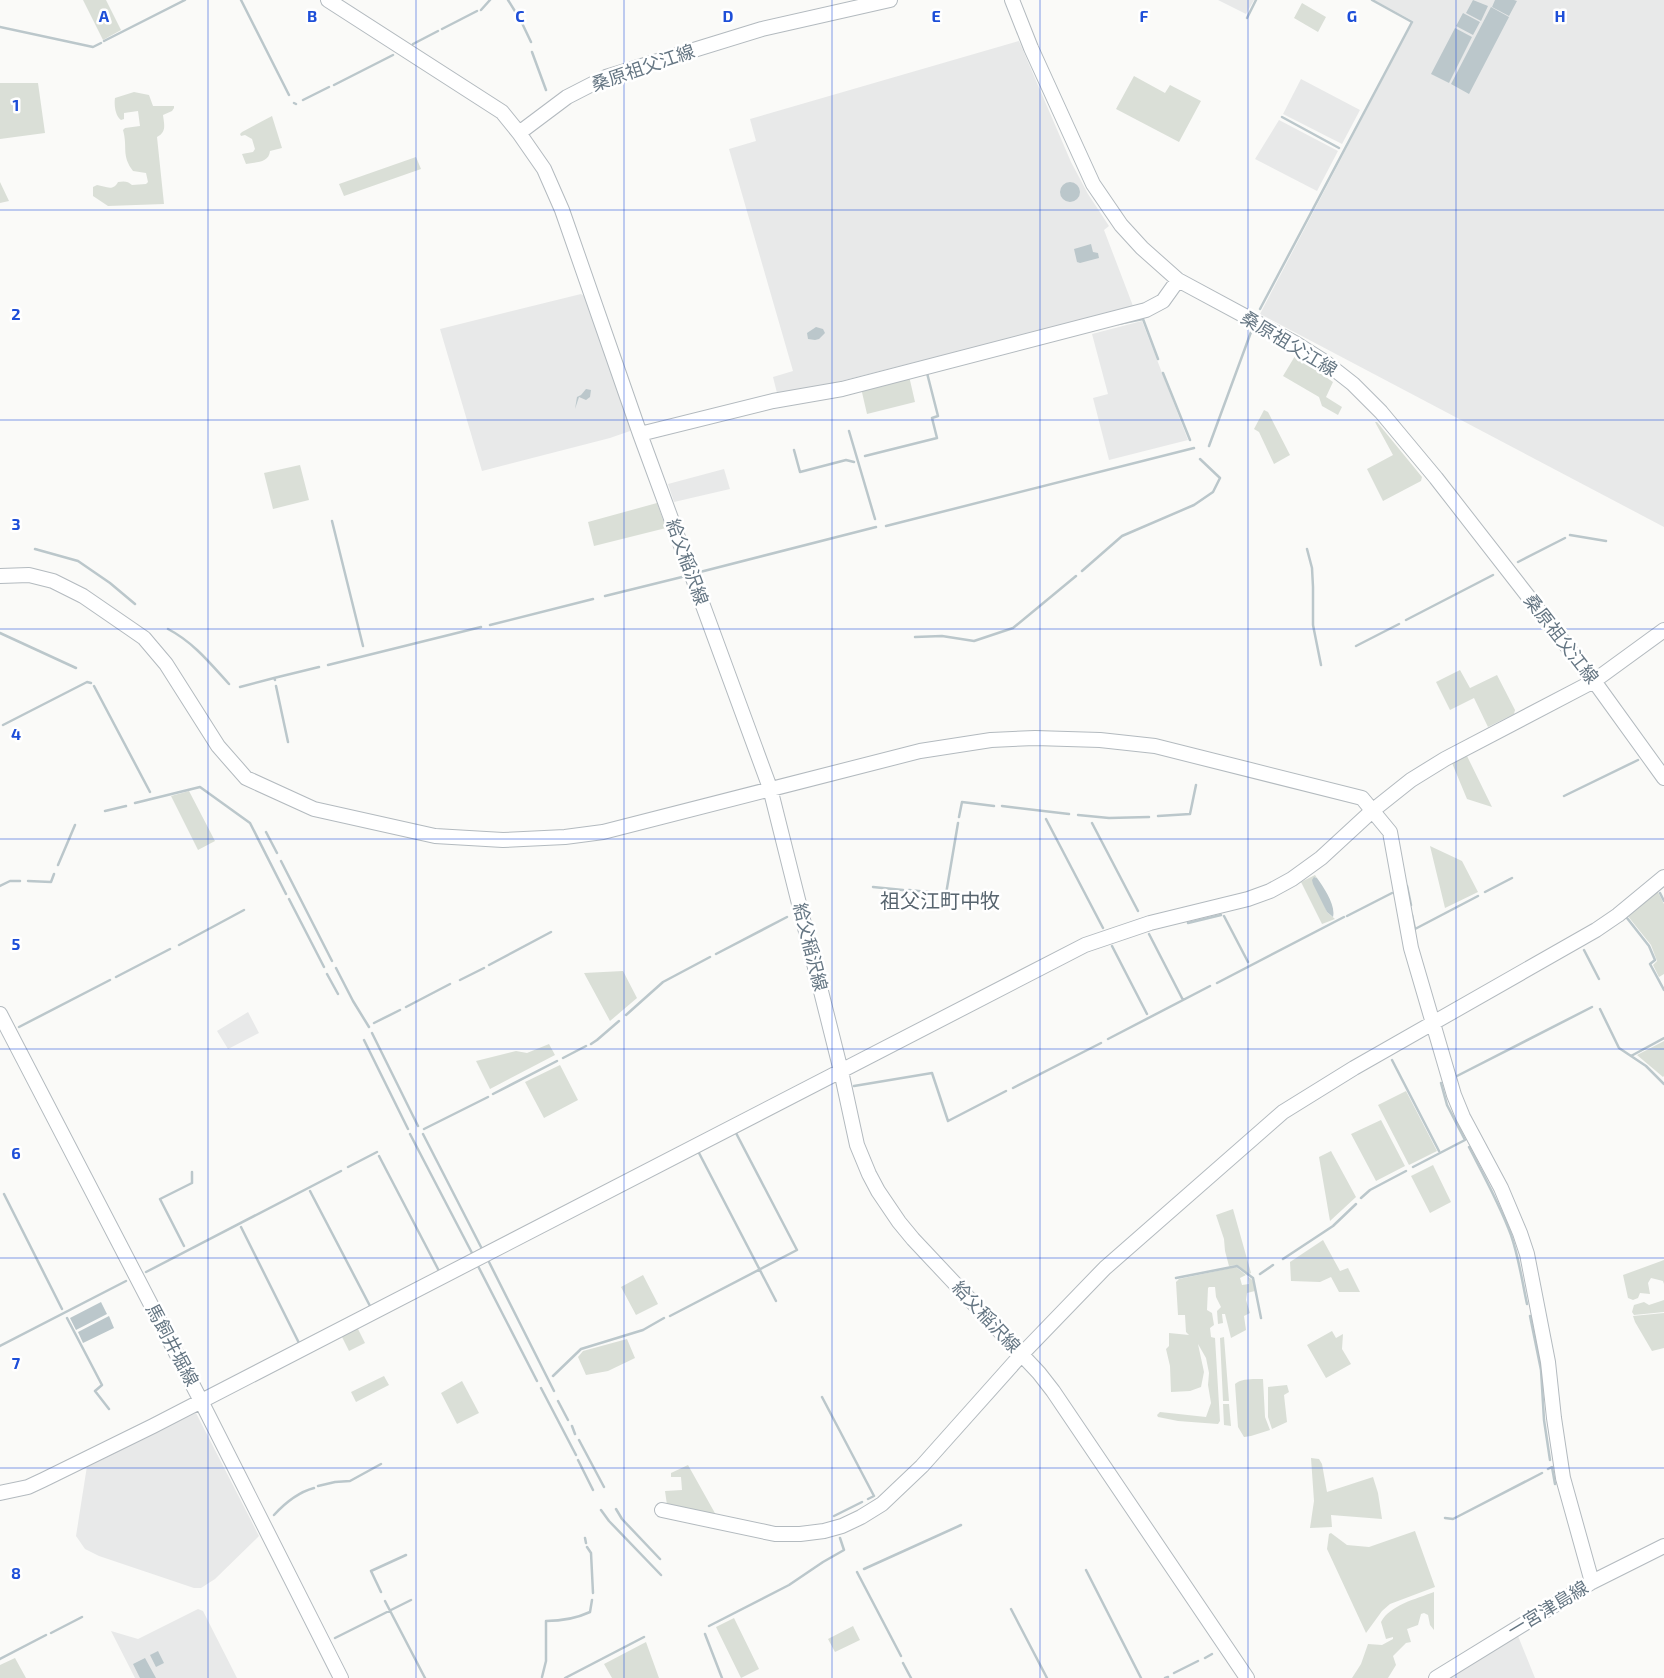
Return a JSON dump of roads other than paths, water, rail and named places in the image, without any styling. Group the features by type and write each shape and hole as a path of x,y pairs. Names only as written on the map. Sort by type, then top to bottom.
{"street":[{"path":"328,0 502,112 519,133"},
{"name":"桑原祖父江線","path":"519,133 567,97 606,78 762,29 890,0"},
{"name":"桑原祖父江線","path":"1012,0 1031,48 1093,184 1109,210 1129,234 1178,280 1295,343 1325,362 1353,384 1381,412 1436,478 1594,681 1664,778"},
{"name":"給父稲沢線","path":"519,133 544,169 562,210 640,434 770,788 841,1071 857,1145 869,1174 878,1191 913,1239 1039,1373 1053,1391 1247,1678"},
{"path":"640,434 772,401 842,388 1146,310 1163,301 1178,280"},
{"path":"0,576 30,575 53,580 83,596 144,638 166,664 218,746 246,778 314,809 435,836 503,840 565,837 603,832 770,788 943,746 991,740 1035,738 1100,740 1155,746 1362,798 1390,832 1411,948 1454,1095 1463,1117 1501,1188 1527,1254 1548,1362 1563,1478 1592,1582"},
{"path":"0,1493 28,1487 201,1401 1085,945 1129,928 1248,900 1270,891 1292,879 1321,858 1372,811 1411,780 1445,759 1594,681 1664,630"},
{"path":"662,1510 775,1534 816,1532 842,1526 862,1517 882,1504 908,1479 963,1421 1021,1355 1110,1263 1283,1112 1354,1068 1596,930 1618,915 1664,876"},
{"name":"馬飼井堀線","path":"0,1014 201,1401 341,1678"},
{"name":"一宮津島線","path":"1436,1678 1592,1582 1664,1546"}],"waterway":[{"path":"104,41 185,0"},
{"path":"241,0 289,95"},
{"path":"481,10 490,0"},
{"path":"508,0 531,42"},
{"path":"1247,18 1256,0"},
{"path":"1260,309 1412,22 1372,0"},
{"path":"442,29 477,11"},
{"path":"0,27 93,47 101,43"},
{"path":"413,44 438,31"},
{"path":"532,52 546,90"},
{"path":"334,85 393,55"},
{"path":"303,100 329,87"},
{"path":"1282,117 1339,148"},
{"path":"1118,324 1143,319 1158,359"},
{"path":"1209,446 1251,332"},
{"path":"865,456 937,438 932,418 938,416 927,373 929,372"},
{"path":"1163,373 1190,440"},
{"path":"849,431 875,519"},
{"path":"886,526 1194,448"},
{"path":"794,450 800,472 846,460 854,462"},
{"path":"1082,571 1122,536 1194,505 1213,492 1220,478 1200,459"},
{"path":"332,521 363,646"},
{"path":"700,572 876,527"},
{"path":"1570,535 1606,541"},
{"path":"1518,562 1565,538"},
{"path":"35,549 78,561 110,583 135,604"},
{"path":"1307,549 1312,568 1313,625 1321,665"},
{"path":"1406,620 1493,575"},
{"path":"605,596 686,576"},
{"path":"915,637 942,636 974,641 1013,628 1076,576"},
{"path":"490,625 593,599"},
{"path":"1356,646 1399,624"},
{"path":"328,665 481,627"},
{"path":"168,629 193,647 229,684"},
{"path":"0,633 76,668"},
{"path":"275,680 274,678 319,667"},
{"path":"240,687 274,678"},
{"path":"3,725 87,682 91,683"},
{"path":"94,686 150,792"},
{"path":"276,686 288,742"},
{"path":"1564,796 1638,760"},
{"path":"1158,816 1190,814 1196,785"},
{"path":"135,803 200,787 250,823 286,894"},
{"path":"959,817 962,802 994,806"},
{"path":"105,811 126,806"},
{"path":"1002,806 1069,814"},
{"path":"1078,815 1109,818 1149,817"},
{"path":"1046,819 1103,928"},
{"path":"909,890 946,894 958,823"},
{"path":"1092,823 1138,911"},
{"path":"58,865 75,825"},
{"path":"266,832 277,853"},
{"path":"281,861 332,961"},
{"path":"28,881 51,882 54,874"},
{"path":"1485,892 1512,878"},
{"path":"0,886 10,881 20,881"},
{"path":"1407,886 1411,905"},
{"path":"873,887 903,890"},
{"path":"1347,916 1392,893"},
{"path":"1660,893 1664,901"},
{"path":"1412,915 1415,929 1478,896"},
{"path":"289,899 324,967"},
{"path":"179,945 244,910"},
{"path":"1188,923 1221,915"},
{"path":"1224,916 1248,962"},
{"path":"716,954 787,917"},
{"path":"1217,983 1344,917"},
{"path":"1627,918 1649,946 1655,960 1650,964 1664,990"},
{"path":"489,965 551,932"},
{"path":"1149,934 1183,1000"},
{"path":"1112,946 1147,1014"},
{"path":"116,977 170,949"},
{"path":"1584,950 1599,979"},
{"path":"626,1015 663,982 710,957"},
{"path":"336,968 369,1027"},
{"path":"460,980 484,968"},
{"path":"327,974 338,994"},
{"path":"19,1027 110,980"},
{"path":"406,1007 450,984"},
{"path":"1108,1039 1210,986"},
{"path":"1455,1077 1592,1007"},
{"path":"1600,1009 1619,1048 1646,1066 1664,1084"},
{"path":"374,1023 400,1010"},
{"path":"591,1044 619,1021"},
{"path":"372,1033 418,1126"},
{"path":"1631,1056 1664,1038"},
{"path":"364,1040 408,1129"},
{"path":"1013,1088 1101,1043"},
{"path":"563,1058 586,1046"},
{"path":"1392,1060 1439,1151"},
{"path":"493,1094 557,1061"},
{"path":"854,1086 932,1073 948,1121 1006,1091"},
{"path":"1413,1167 1465,1140 1447,1105 1441,1083"},
{"path":"424,1129 488,1097"},
{"path":"670,1316 797,1250 736,1133"},
{"path":"410,1134 472,1253"},
{"path":"423,1134 481,1247"},
{"path":"1469,1147 1507,1224 1518,1261 1527,1304"},
{"path":"348,1167 377,1152"},
{"path":"699,1153 776,1301"},
{"path":"379,1156 439,1271"},
{"path":"146,1272 341,1171"},
{"path":"1361,1198 1370,1190 1406,1171"},
{"path":"184,1246 160,1199 192,1183 192,1172"},
{"path":"310,1191 370,1306"},
{"path":"4,1194 62,1309"},
{"path":"1283,1259 1333,1226 1356,1204"},
{"path":"241,1227 299,1343"},
{"path":"488,1260 554,1391"},
{"path":"1260,1274 1273,1265"},
{"path":"478,1266 537,1381"},
{"path":"1176,1278 1237,1266 1253,1278 1261,1318"},
{"path":"0,1346 126,1281"},
{"path":"1530,1316 1541,1370 1544,1420 1550,1460"},
{"path":"67,1318 102,1385 95,1391 109,1409"},
{"path":"553,1376 581,1349 643,1330 664,1318"},
{"path":"541,1388 576,1455"},
{"path":"822,1397 874,1496 868,1499"},
{"path":"558,1401 568,1420"},
{"path":"572,1426 575,1434"},
{"path":"579,1440 604,1487"},
{"path":"578,1460 593,1490"},
{"path":"318,1486 350,1481 381,1464"},
{"path":"1548,1469 1552,1467 1555,1484"},
{"path":"1445,1518 1453,1519 1542,1473"},
{"path":"274,1515 292,1498 314,1488"},
{"path":"834,1516 862,1502"},
{"path":"616,1509 622,1519 660,1559"},
{"path":"601,1510 609,1521 661,1575"},
{"path":"864,1569 961,1525"},
{"path":"585,1538 586,1543"},
{"path":"709,1626 789,1585 844,1550 840,1538"},
{"path":"587,1547 591,1553 593,1593"},
{"path":"381,1592 371,1571 406,1555"},
{"path":"1086,1570 1141,1678"},
{"path":"857,1572 901,1656"},
{"path":"335,1638 411,1600"},
{"path":"542,1677 546,1661 546,1621 568,1619 590,1612 592,1600"},
{"path":"385,1601 425,1678"},
{"path":"1011,1609 1047,1678"},
{"path":"51,1633 82,1617"},
{"path":"705,1634 722,1678"},
{"path":"0,1659 46,1635"},
{"path":"565,1678 644,1637"},
{"path":"1205,1658 1212,1654"},
{"path":"1174,1673 1198,1661"},
{"path":"903,1663 911,1678"}],"district":[{"name":"祖父江町中牧","path":"940,901"}]}
